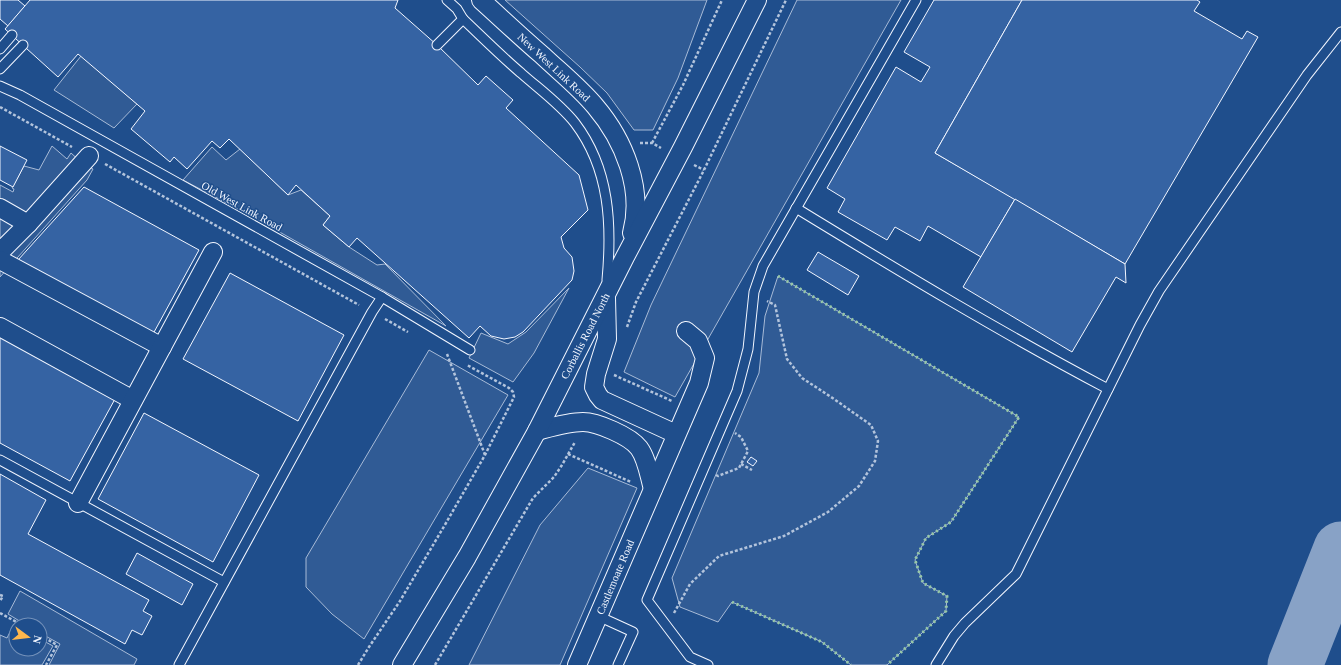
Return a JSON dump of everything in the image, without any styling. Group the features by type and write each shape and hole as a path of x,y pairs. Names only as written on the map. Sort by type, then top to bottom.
{"street":[{"name":"New West Link Road","path":"481,0 596,107 623,149 635,192 636,212 624,257"},
{"name":"Corballis Road North","path":"402,665 467,557 537,431 624,257 678,156 757,0"},
{"path":"0,252 28,224 89,156"},
{"path":"0,208 28,224"},
{"path":"78,503 213,252"},
{"path":"0,260 162,346"},
{"path":"606,295 607,339 594,387 598,395 602,400 676,434"},
{"path":"0,327 133,400"},
{"name":"Castlemoate Road","path":"576,665 699,383 705,358 698,341 686,330"},
{"path":"537,431 567,424 585,422 621,434 632,441 644,457 653,490"}],"lane":[{"path":"447,0 457,9 463,19 560,107 575,123 587,141 603,180 608,208 610,240 606,295"},
{"path":"708,665 690,657 647,600 737,391 748,349 754,292 763,266 916,0"},
{"path":"437,45 463,19"},
{"path":"936,665 954,636 965,623 1016,574 1140,325 1159,291 1307,75 1341,32"},
{"path":"0,49 12,35"},
{"path":"0,69 23,45"},
{"name":"Old West Link Road","path":"0,86 20,95 382,297 470,350"},
{"path":"796,208 950,302 1056,362 1108,389"},
{"path":"179,665 372,312 382,297"},
{"path":"0,460 224,582"},
{"path":"598,616 633,632 618,665"}],"path":[{"path":"656,145 652,143 683,85 722,0"},
{"path":"626,329 636,302 704,170 786,0"},
{"path":"0,107 352,301"},
{"path":"697,166 704,170"},
{"path":"672,617 690,584 719,556 784,536 828,512 859,486 875,461 878,441 871,425 834,398 802,378 787,359 775,306 754,292"},
{"path":"386,320 413,335"},
{"path":"452,356 446,353 485,455"},
{"path":"358,665 400,601 446,523 485,455 514,397 514,392 463,362"},
{"path":"608,372 688,408"},
{"path":"703,470 718,476 739,468 748,451 741,437 723,425"},
{"path":"435,665 533,498 554,477 577,438"},
{"path":"568,454 653,490"},
{"path":"741,464 752,470"},
{"path":"0,595 2,596 0,601"},
{"path":"46,665 57,645 48,640"}],"shaded area":[{"path":"505,0 707,0 678,78 653,130 634,130 607,93"},
{"path":"797,0 901,0 675,397 624,372 651,305"},
{"path":"81,56 137,104 114,128 54,90"},
{"path":"52,146 67,159 71,153 82,163 93,169 87,180 0,277 0,185 13,192 14,189 12,188 24,166 39,170"},
{"path":"212,147 226,160 240,149 288,195 301,190 330,216 323,225 349,247 377,265 385,264 446,326 253,217 183,180"},
{"path":"778,276 1019,417 951,522 926,538 915,560 923,583 947,596 946,611 887,665 851,665 822,642 732,602 718,622 680,607 672,578 759,373 765,316"},
{"path":"569,288 534,353 513,382 469,358 481,333 508,344 526,332"},
{"path":"429,350 508,395 364,639 332,614 306,587 306,558"},
{"path":"588,468 637,488 560,665 469,665 540,525"},
{"path":"20,591 137,659 134,665 49,665 60,644 48,637 48,617 13,617 8,614"},
{"path":"0,635 7,638 8,636 8,657 47,657 42,665 0,665"},
{"path":"48,643 53,646 48,655"}],"building":[{"path":"0,0 18,0 25,6 8,26 0,19"},
{"path":"30,0 398,0 395,8 437,45 478,85 486,76 513,100 506,108 579,175 588,210 561,237 564,248 572,257 574,271 572,280 523,332 515,337 504,339 491,336 480,326 469,338 357,238 349,247 323,225 330,216 296,185 288,195 229,139 220,148 212,141 187,169 174,157 170,162 131,129 145,111 78,54 58,77 5,29"},
{"path":"934,0 1022,0 935,153 1015,199 981,257 928,226 920,241 895,227 887,240 838,212 845,199 827,188 896,67 921,82 930,67 904,52"},
{"path":"1022,0 1197,0 1200,2 1194,11 1242,39 1247,31 1258,37 1125,264 935,153"},
{"path":"0,146 27,160 13,187 0,180"},
{"path":"84,187 199,250 153,334 18,260"},
{"path":"1015,199 1125,264 1126,283 1116,277 1072,352 963,287"},
{"path":"818,252 859,276 848,295 807,270"},
{"path":"230,273 344,335 298,421 183,359"},
{"path":"0,335 115,399 70,481 0,443"},
{"path":"144,413 259,475 213,562 98,499"},
{"path":"751,457 757,461 753,466 747,462"},
{"path":"0,474 46,500 28,534 149,600 143,611 152,616 142,635 132,630 125,644 0,575"},
{"path":"137,553 193,584 182,605 126,574"}],"taxiway":[{"path":"1295,665 1341,549"}],"hedge":[{"path":"778,276 1019,417 951,522 926,538 915,560 923,583 947,596 946,611 887,665"},
{"path":"732,602 822,642 851,665"}]}
